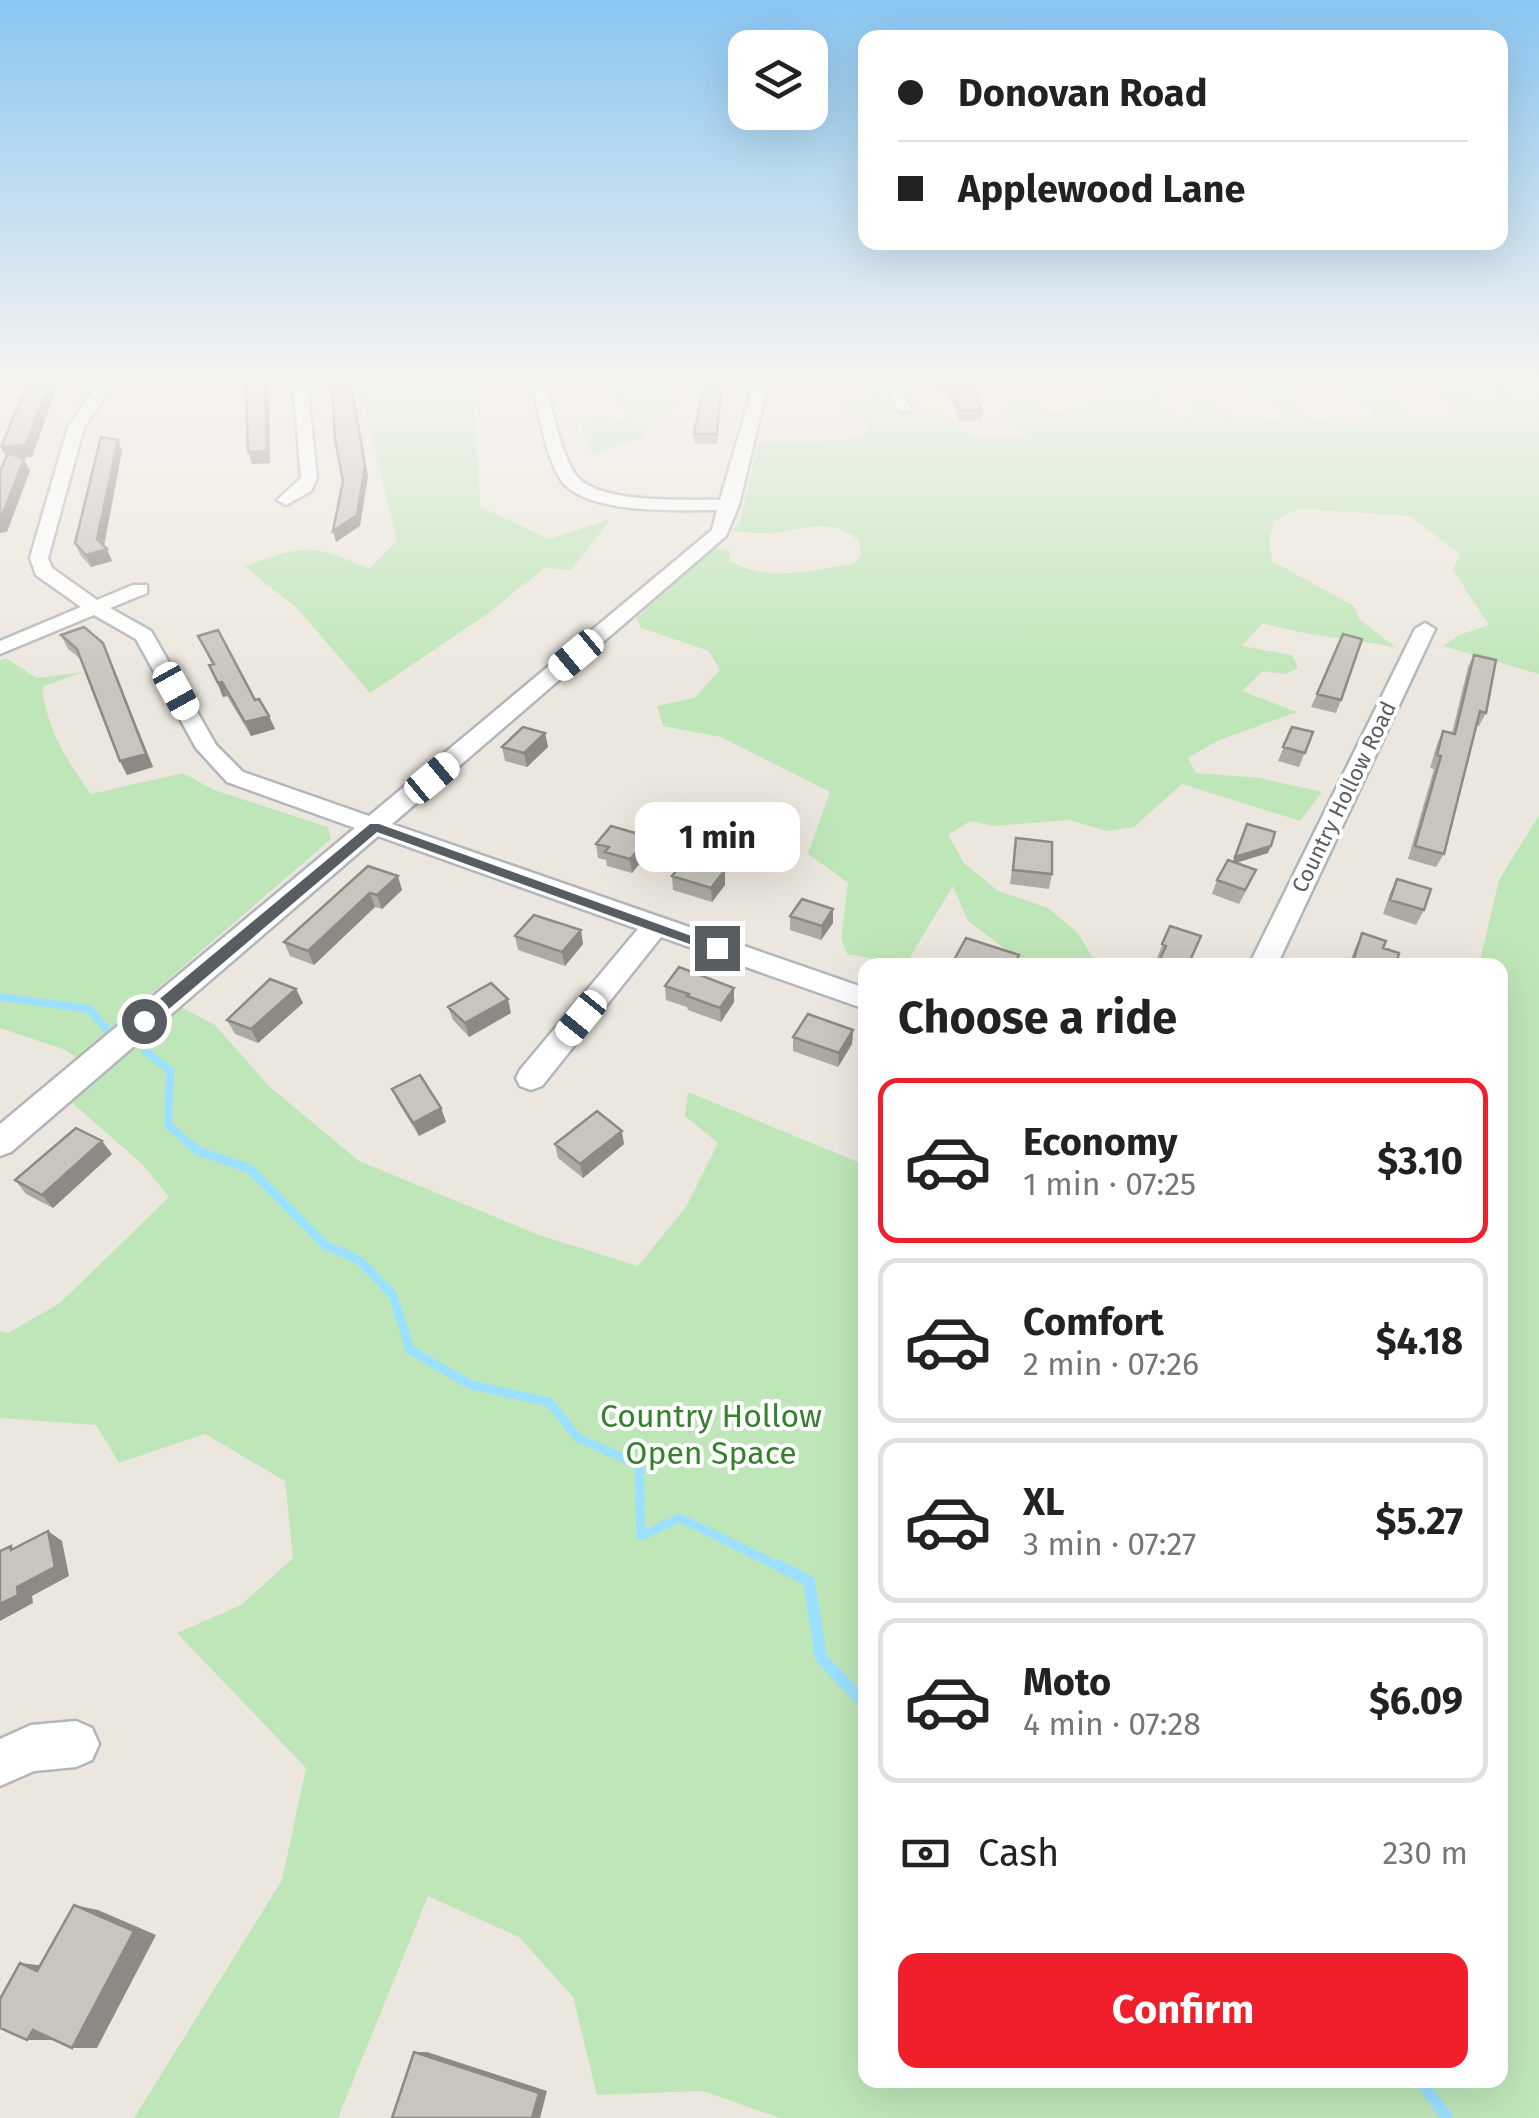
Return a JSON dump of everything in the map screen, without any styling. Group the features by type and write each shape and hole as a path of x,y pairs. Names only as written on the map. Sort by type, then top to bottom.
{"street":[{"path":"61,482 40,558 43,571 95,608 144,635 207,748 234,777 858,997"},
{"path":"286,500 307,482"},
{"path":"573,482 582,490 644,502 730,506"},
{"path":"0,1143 720,532 736,482"},
{"path":"0,648 140,590"},
{"name":"Country Hollow Road","path":"1267,958 1425,629"},
{"path":"532,1078 655,926"},
{"path":"0,1763 31,1748 76,1744"}],"green space":[{"path":"382,482 479,482 481,507 549,539 611,519 571,570 544,568 490,612 370,693 298,609 244,566 306,550 333,554 369,569 397,541"},
{"path":"750,482 1539,482 1539,674 1443,646 1459,635 1489,625 1453,570 1460,554 1410,516 1299,509 1274,521 1269,540 1272,561 1354,606 1360,620 1397,648 1263,623 1242,646 1292,655 1298,668 1285,674 1263,671 1242,691 1297,712 1217,741 1188,758 1196,773 1260,778 1322,792 1300,821 1182,784 1134,827 1106,831 1070,820 994,826 970,821 948,835 964,863 998,891 1048,908 1078,933 1093,958 1013,958 968,921 953,886 909,958 847,954 841,938 848,883 808,854 830,792 721,737 663,726 657,706 694,698 720,670 709,651 641,628 636,618 713,548 731,551 729,559 742,567 772,573 852,564 861,556 859,541 831,527 769,533 732,531 740,522"},
{"path":"6,658 37,678 83,672 42,687 59,744 91,794 183,773 214,790 328,827 331,839 77,1058 63,1049 0,1028 0,660"},
{"name":"Country Hollow Open Space","path":"1539,815 1539,2118 780,2118 703,2091 597,2095 573,1997 519,1937 428,1896 338,2118 134,2118 282,1880 306,1768 177,1633 241,1605 293,1558 285,1481 205,1434 119,1463 96,1425 0,1418 0,1331 8,1333 60,1303 169,1197 143,1165 70,1101 179,1006 215,1025 270,1087 359,1161 539,1235 638,1266 686,1207 718,1143 685,1116 688,1092 858,1162 858,2088 1508,2088 1508,958 1481,958 1499,880"}],"building":[{"path":"0,482 15,482 0,520"},
{"path":"90,482 109,482 97,539 107,549 86,555 75,543"},
{"path":"343,482 362,482 357,515 333,531"},
{"path":"84,627 103,643 146,754 120,761 77,649 61,635"},
{"path":"218,630 255,700 259,699 269,716 245,722 222,682 218,683 209,665 214,664 198,636"},
{"path":"1343,634 1362,639 1341,700 1317,694"},
{"path":"1474,655 1496,660 1486,713 1480,711 1444,854 1415,846 1441,756 1437,755 1443,731 1455,734"},
{"path":"523,727 545,733 524,753 502,747"},
{"path":"1292,727 1313,732 1305,753 1283,747"},
{"path":"1247,824 1275,832 1271,846 1235,857"},
{"path":"611,826 649,837 630,859 605,852 609,847 596,844"},
{"path":"1016,838 1052,842 1052,874 1013,870"},
{"path":"686,859 725,870 711,888 672,876"},
{"path":"1228,860 1256,870 1245,890 1217,880"},
{"path":"368,866 398,876 377,895 370,893 308,951 284,942"},
{"path":"1397,879 1431,889 1424,910 1390,900"},
{"path":"802,899 833,909 822,926 790,916"},
{"path":"534,915 581,930 562,952 515,936"},
{"path":"1170,926 1201,936 1191,958 1160,958 1166,946 1162,944"},
{"path":"1362,933 1386,941 1383,948 1399,953 1398,958 1354,958"},
{"path":"966,938 1019,955 1018,958 955,958"},
{"path":"679,967 734,988 720,1008 687,996 665,986"},
{"path":"270,979 296,989 251,1029 227,1020"},
{"path":"491,983 508,999 465,1023 448,1007"},
{"path":"808,1014 853,1030 839,1053 793,1037"},
{"path":"420,1075 441,1108 413,1123 392,1089"},
{"path":"597,1111 622,1131 580,1164 555,1144"},
{"path":"76,1128 102,1141 42,1195 15,1180"},
{"path":"48,1531 55,1567 17,1587 18,1595 0,1604 0,1551 11,1546 11,1550"},
{"path":"74,1905 134,1931 72,2048 33,2030 27,2040 0,2028 0,1999 20,1963 37,1971"},
{"path":"414,2052 539,2093 532,2118 392,2118"}],"waterway":[{"path":"0,997 89,1009 107,1030"},
{"path":"146,1052 170,1070 168,1125 193,1147"},
{"path":"190,1144 198,1151 250,1169 325,1245 359,1260 393,1295 410,1350 471,1385 549,1402 578,1438 639,1465 641,1536 680,1518 784,1569"},
{"path":"779,1566 809,1581 821,1658 858,1697"},
{"path":"1426,2088 1447,2118"}],"route":[{"path":"144,1021 375,826 717,948"}]}
